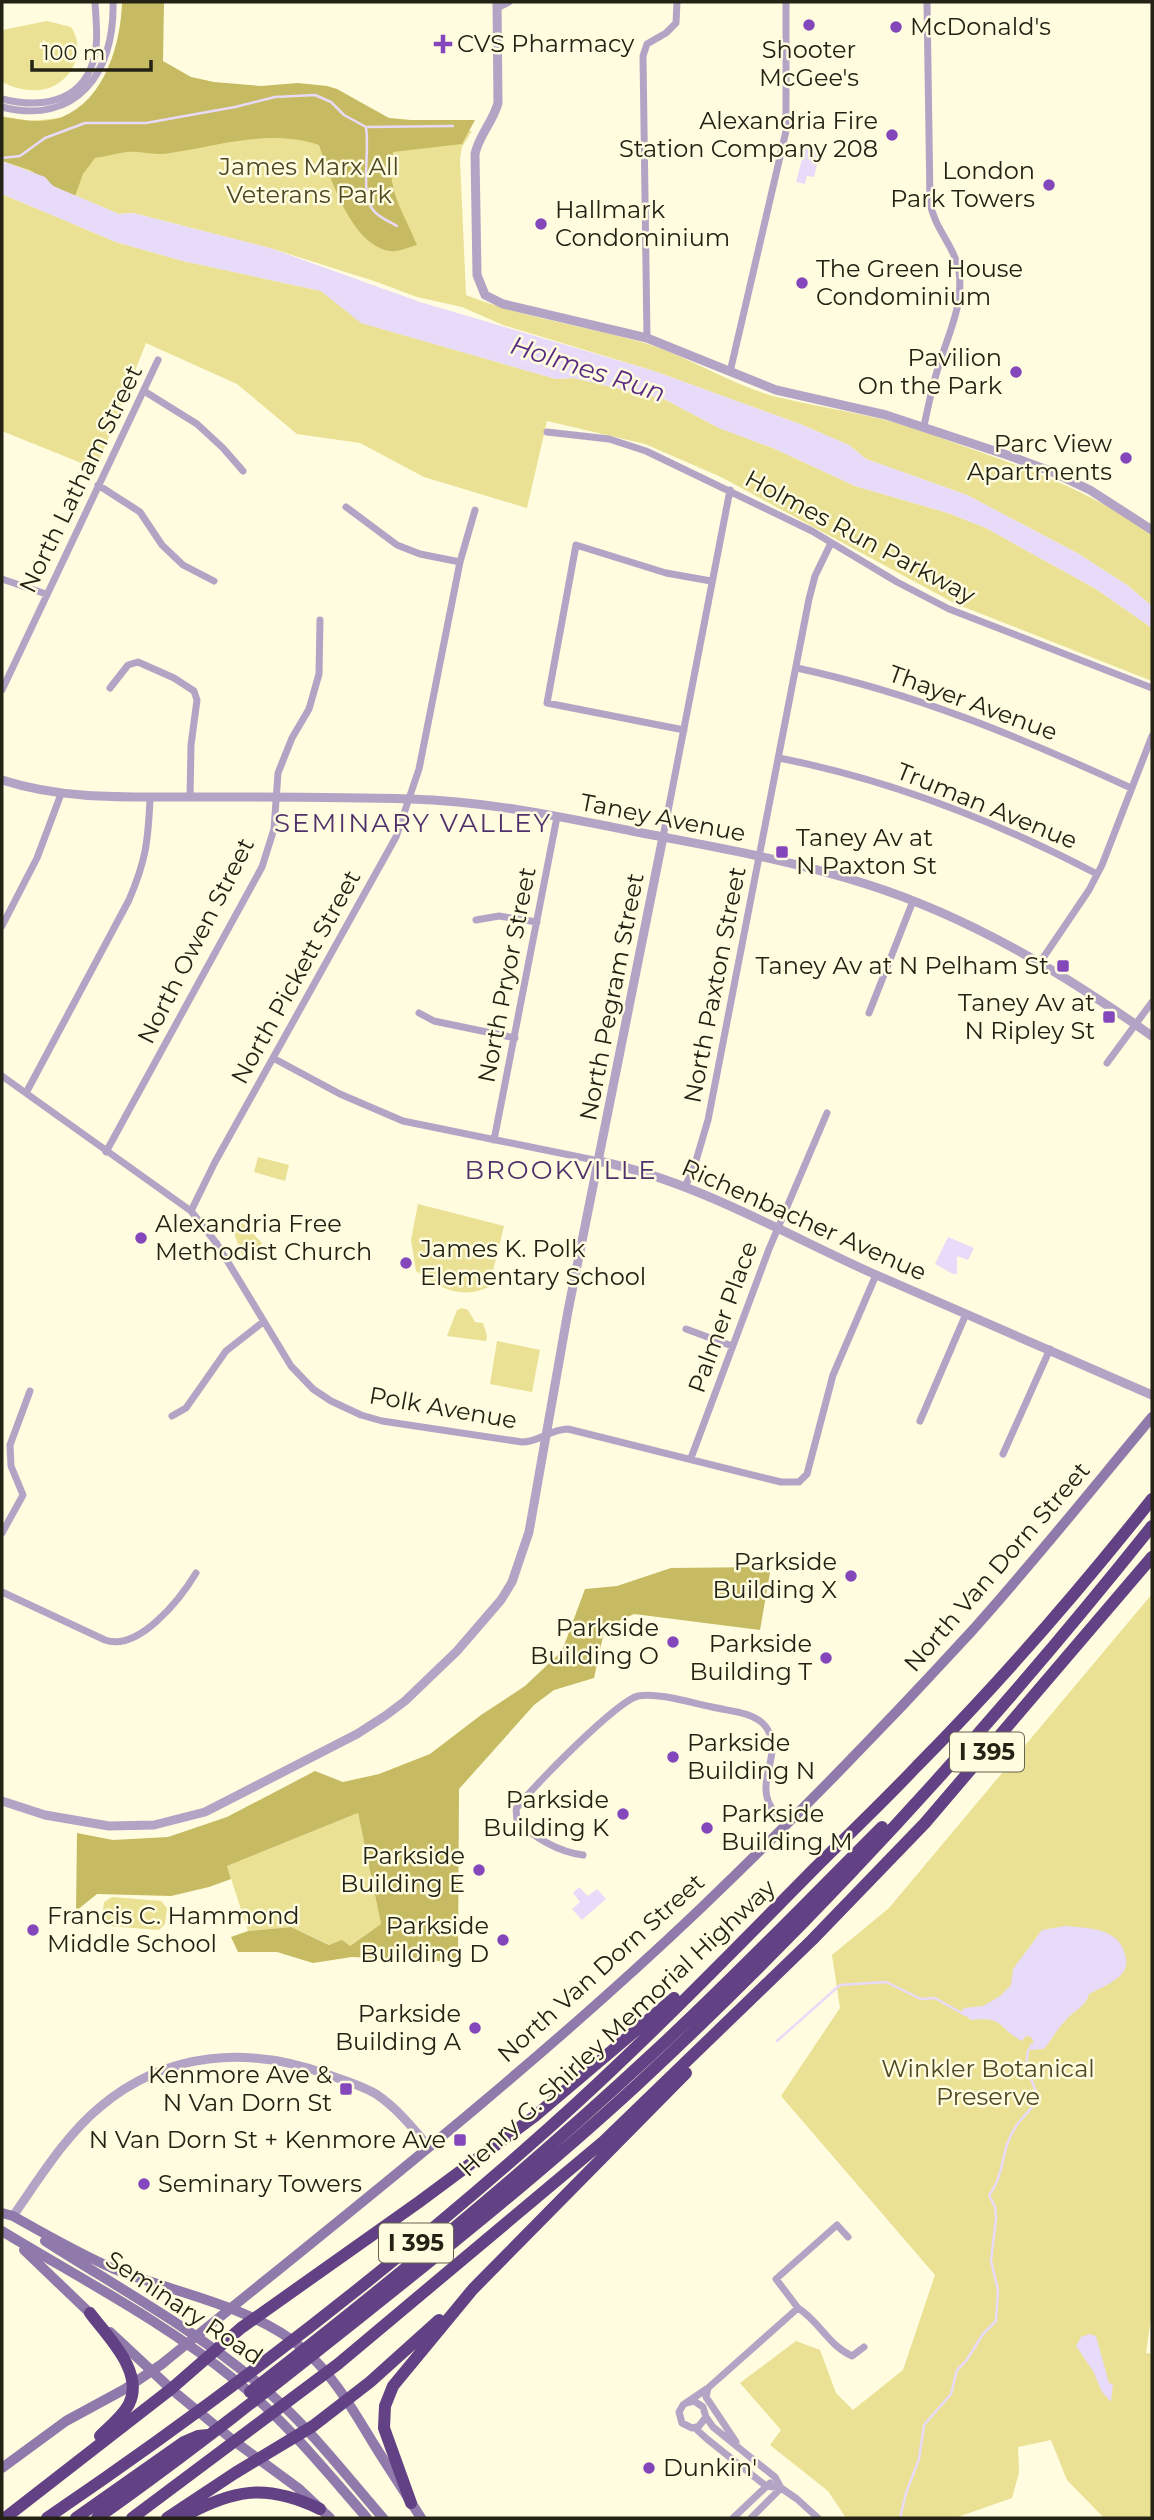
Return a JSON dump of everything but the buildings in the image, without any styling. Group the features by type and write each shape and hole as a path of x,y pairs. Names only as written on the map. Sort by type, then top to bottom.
{"highway":[{"name":"Henry G. Shirley Memorial Highway","path":"47,2518 253,2371 439,2224 570,2108 755,1930 919,1765 1030,1643 1152,1499"},
{"path":"97,2518 229,2422 442,2252 638,2084 805,1920 925,1793 1008,1700 1152,1526"},
{"name":"I 395","path":"132,2518 338,2364 604,2141 812,1940 965,1777 1152,1557"},
{"path":"255,2388 367,2301 558,2140 723,1986 1008,1700"},
{"path":"5,2518 249,2318 535,2116 755,1930"},
{"path":"167,2518 253,2455 313,2426 343,2395 400,2357 473,2289 677,2083 812,1940"},
{"path":"411,2503 384,2428 383,2414 388,2396 400,2376 473,2289"},
{"path":"57,2478 115,2422 129,2404 132,2381 128,2368 90,2313"},
{"path":"184,2442 191,2426 189,2403"},
{"path":"76,2518 184,2442 207,2435 234,2441"},
{"path":"181,2518 199,2508 236,2495 264,2491 294,2497 325,2514"}],"main road":[{"name":"North Van Dorn Street","path":"2,2468 66,2421 125,2389 162,2364 429,2147 641,1964 787,1825 859,1752 971,1631 1152,1416"},
{"path":"6,2214 112,2267 217,2304 271,2328 308,2354 343,2395 421,2518"},
{"name":"Seminary Road","path":"6,2214 211,2346 255,2388 269,2409 367,2518"},
{"path":"2,2231 44,2267 167,2384 234,2441 298,2488 325,2514"},
{"name":"Seminary Road","path":"2,2231 164,2329 293,2416 383,2518"}],"street":[{"path":"2,99 38,104 64,98 77,89 93,62 96,40 95,2"},
{"path":"2,107 43,111 75,99 88,86 106,55 113,29 113,2"},
{"path":"509,2 497,5 498,103 475,154 477,275 485,295 503,304 648,338 758,384 799,397 886,415 923,426 1066,478 1107,499 1152,530"},
{"path":"648,338 643,56 647,44 666,33 676,23 677,2"},
{"path":"730,372 786,131 786,2"},
{"path":"923,426 956,314 960,288 955,254 937,227 930,202 927,2"},
{"name":"North Latham Street","path":"2,690 158,360"},
{"path":"144,391 197,424 243,471"},
{"name":"Holmes Run Parkway","path":"547,432 576,434 627,444 730,490 831,543 918,594 1152,688"},
{"path":"98,485 140,512 162,545 183,565 214,581"},
{"name":"North Pegram Street","path":"2,1801 45,1815 109,1826 169,1823 205,1812 357,1734 385,1716 424,1684 484,1623 512,1582 529,1532 566,1324 730,490"},
{"path":"346,507 403,549 460,562"},
{"name":"North Pickett Street","path":"191,1211 215,1162 396,837 410,799 431,712 460,562 475,510"},
{"name":"North Paxton Street","path":"685,1187 708,1120 814,576 831,543"},
{"path":"684,730 547,703 576,545 666,573 711,581"},
{"path":"2,579 46,594"},
{"name":"North Owen Street","path":"106,1152 262,867 274,829 274,797 281,762 309,709 319,674 320,620"},
{"path":"110,688 128,665 138,663 174,677 194,691 197,700 191,745 190,797"},
{"name":"Thayer Avenue","path":"797,668 937,706 1007,732 1131,788"},
{"path":"1041,961 1097,874 1152,736"},
{"name":"Truman Avenue","path":"779,758 842,772 919,796 982,820 1097,874"},
{"name":"Taney Avenue","path":"2,780 61,794 150,799 410,799 484,804 761,856 868,884 973,927 1041,961 1152,1036"},
{"path":"2,926 37,858 61,794"},
{"path":"26,1093 129,900 142,869 148,840 150,799"},
{"name":"North Pryor Street","path":"494,1140 557,817"},
{"path":"869,1013 913,901"},
{"path":"476,920 499,916 537,922"},
{"path":"1107,1063 1152,1002"},
{"path":"419,1013 434,1021 515,1038"},
{"name":"Richenbacher Avenue","path":"273,1058 340,1094 394,1117 636,1169 685,1187 876,1275 1152,1395"},
{"name":"Polk Avenue","path":"2,1076 191,1211 210,1232 280,1350 305,1381 331,1401 361,1415 395,1423 522,1442 532,1442 557,1429 575,1430 781,1482 800,1482 807,1474 833,1375 876,1275"},
{"name":"Palmer Place","path":"691,1458 777,1229 827,1113"},
{"path":"920,1421 966,1314"},
{"path":"172,1416 186,1408 226,1351 263,1322"},
{"path":"686,1329 732,1346"},
{"path":"1003,1454 1050,1349"},
{"path":"2,1533 23,1495 11,1466 10,1445 30,1391"},
{"path":"2,1592 105,1640 120,1643 140,1633 172,1606 196,1573"},
{"path":"583,1855 564,1853 527,1828 517,1820 516,1809 609,1715 637,1696 663,1698 738,1713 765,1724 773,1744 766,1782 767,1797 770,1806 787,1825"},
{"path":"6,2214 100,2107 145,2078 173,2067 206,2059 250,2057 283,2061 359,2085 387,2102 429,2147"},
{"path":"848,2237 837,2225 776,2279 798,2308 808,2314 839,2351 852,2356 864,2347"},
{"path":"781,2488 766,2486 695,2428 688,2427 680,2419 681,2408 708,2388 798,2308"},
{"path":"708,2388 706,2397 710,2406 740,2448"},
{"path":"686,2403 694,2401 701,2404 713,2427 775,2477 781,2488 818,2518"},
{"path":"695,2428 702,2424 706,2417"},
{"path":"733,2518 775,2477"},
{"path":"751,2518 781,2488"}],"green space":[{"path":"47,21 71,27 78,47 73,67 60,82 40,90 20,89 2,82 2,30"},
{"name":"James Marx All Veterans Park","path":"2,116 30,121 60,118 366,132 472,131 462,147 460,159 466,295 532,316 645,343 760,392 902,425 1062,484 1108,507 1152,534 1152,606 1127,585 1077,553 967,495 866,459 849,445 800,424 654,371 503,325 462,307 417,297 270,248 133,213 119,214 53,186 45,177 2,161"},
{"path":"2,194 116,242 183,261 321,291 362,323 556,379 573,378 664,399 719,428 773,448 855,486 948,513 986,528 1096,589 1152,628 1152,681 956,604 721,477 645,444 547,421 527,508 424,477 360,443 297,434 237,384 146,343 96,469 2,431"},
{"path":"258,1157 289,1165 285,1181 254,1172"},
{"path":"418,1204 504,1226 489,1287 478,1291 459,1292 442,1287 416,1271 411,1240"},
{"path":"239,1219 262,1243 260,1251 244,1261 230,1222"},
{"path":"457,1310 468,1310 475,1322 483,1323 486,1341 447,1336"},
{"path":"497,1341 540,1350 532,1392 490,1384"},
{"name":"Winkler Botanical Preserve","path":"1152,1594 1152,2311 1146,2353 1152,2354 1152,2518 1104,2518 1067,2480 1051,2440 1018,2447 1019,2473 1012,2498 955,2518 846,2518 828,2491 770,2445 781,2430 740,2383 796,2341 820,2350 836,2393 853,2410 903,2370 935,2275 781,2096 840,2008 832,1955 889,1908"},
{"path":"358,1813 381,1924 350,1946 330,1945 291,1927 248,1931 227,1866"},
{"path":"112,1897 161,1901 167,1908 165,1924 159,1930 108,1926 102,1918 104,1902"}],"shaded area":[{"path":"122,2 164,2 163,61 191,77 261,86 298,83 327,86 389,118 475,120 462,144 393,152 391,165 394,189 417,245 390,251 376,246 364,236 344,208 319,145 300,140 263,138 164,154 127,152 95,158 83,174 75,196 53,186 30,170 2,161 2,117 32,121 62,117 77,109 100,84 114,52"},
{"path":"771,1567 760,1630 634,1614 605,1627 594,1678 554,1690 534,1705 459,1789 458,1962 352,1957 313,1963 277,1952 238,1952 231,1937 248,1931 291,1927 329,1945 342,1940 350,1946 381,1924 358,1813 227,1866 231,1879 209,1887 171,1896 97,1894 76,1911 77,1833 113,1840 168,1837 227,1817 315,1771 343,1782 379,1774 430,1754 525,1686 562,1651 585,1589 617,1586 671,1568"}],"water":[{"path":"806,144 821,148 814,177 807,176 805,184 796,182"},
{"name":"Holmes Run","path":"2,161 45,177 53,186 119,214 133,213 270,248 420,302 654,371 800,424 849,445 866,459 967,495 1077,553 1127,585 1152,606 1152,628 1096,589 986,528 948,513 855,486 773,448 719,428 664,399 573,378 556,379 361,323 321,291 183,261 116,242 2,194"},
{"path":"948,1237 974,1248 968,1260 957,1256 957,1274 935,1264"},
{"path":"579,1887 588,1896 597,1889 606,1899 582,1920 572,1909 580,1902 573,1893"},
{"path":"1065,1926 1094,1929 1112,1935 1123,1949 1126,1965 1118,1977 1089,1994 1044,2049 1028,2050 1030,2044 1034,2043 1031,2037 1026,2036 1022,2041 995,2021 971,2020 961,2012 964,2008 983,2006 1000,1996 1011,1985 1013,1969 1042,1930"},
{"path":"1089,2334 1096,2336 1109,2383 1113,2384 1111,2402 1102,2392 1093,2371 1076,2346 1081,2337"}],"waterway":[{"path":"2,158 20,156 45,138 85,123 146,123 275,97 315,95 331,102 344,115 366,127 453,126"},
{"path":"366,128 366,183 369,203 378,215 397,226"},
{"path":"777,2041 840,1985 886,1982 921,1999 935,1998 965,2015"},
{"path":"900,2518 919,2459 924,2425 951,2394 957,2370 996,2321 998,2290 991,2261 996,2218 995,2207 989,2195 998,2179 1007,2144 1038,2097 1026,2066 1028,2050"}],"place":[{"name":"Shooter McGee's","path":"809,25"},
{"name":"McDonald's","path":"896,27"},
{"name":"CVS Pharmacy","path":"443,44"},
{"name":"Alexandria Fire Station Company 208","path":"892,135"},
{"name":"London Park Towers","path":"1049,185"},
{"name":"Hallmark Condominium","path":"541,224"},
{"name":"The Green House Condominium","path":"802,283"},
{"name":"Pavilion On the Park","path":"1016,372"},
{"name":"Parc View Apartments","path":"1126,458"},
{"name":"Taney Av at N Paxton St","path":"782,852"},
{"name":"Taney Av at N Pelham St","path":"1063,966"},
{"name":"Taney Av at N Ripley St","path":"1109,1017"},
{"name":"Alexandria Free Methodist Church","path":"141,1238"},
{"name":"James K. Polk Elementary School","path":"406,1263"},
{"name":"Parkside Building X","path":"851,1576"},
{"name":"Parkside Building O","path":"673,1642"},
{"name":"Parkside Building T","path":"826,1658"},
{"name":"Parkside Building N","path":"673,1757"},
{"name":"Parkside Building K","path":"623,1814"},
{"name":"Parkside Building M","path":"707,1828"},
{"name":"Parkside Building E","path":"479,1870"},
{"name":"Francis C. Hammond Middle School","path":"33,1930"},
{"name":"Parkside Building D","path":"503,1940"},
{"name":"Parkside Building A","path":"475,2028"},
{"name":"Kenmore Ave & N Van Dorn St","path":"346,2089"},
{"name":"N Van Dorn St + Kenmore Ave","path":"460,2140"},
{"name":"Seminary Towers","path":"144,2184"},
{"name":"Dunkin'","path":"649,2468"}],"district":[{"name":"SEMINARY VALLEY","path":"413,823"},
{"name":"BROOKVILLE","path":"561,1170"}]}
